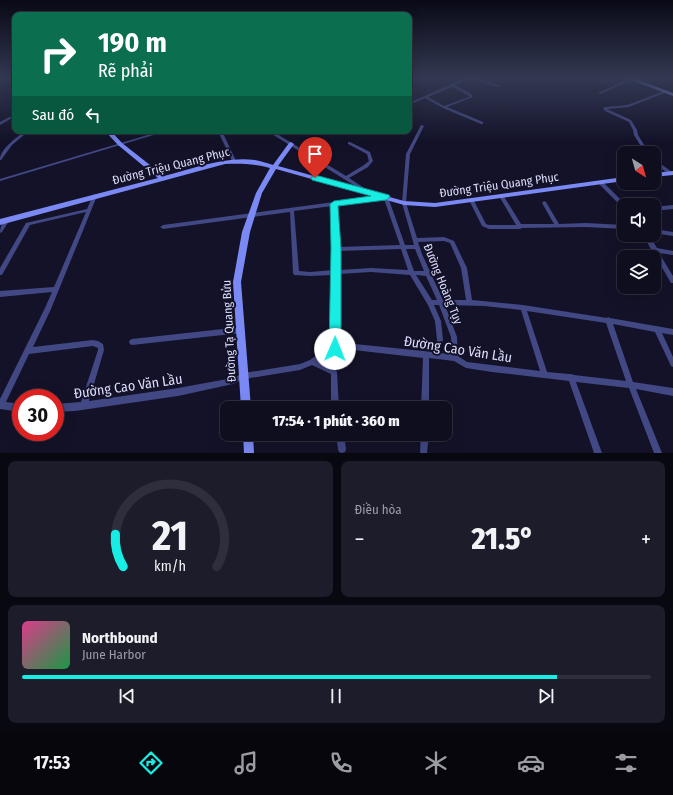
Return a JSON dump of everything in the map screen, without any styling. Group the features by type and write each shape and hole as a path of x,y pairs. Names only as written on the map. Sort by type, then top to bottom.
{"street":[{"path":"431,99 444,107 482,123"},
{"path":"444,107 465,99"},
{"path":"643,146 630,121 609,112 605,108 628,106 646,99"},
{"path":"0,124 10,118"},
{"name":"Đường Hoàng Tụy","path":"422,126 408,154 404,202 416,247 441,302 454,337 455,358"},
{"path":"0,159 11,144 23,134"},
{"path":"111,134 120,144 162,178"},
{"path":"0,180 155,134"},
{"path":"221,134 234,161"},
{"path":"274,134 370,193"},
{"path":"346,178 366,166 371,161 369,153 349,143"},
{"name":"Đường Tạ Quang Bửu","path":"246,401 238,282 246,232 259,193 274,167 290,144"},
{"name":"Đường Triệu Quang Phục","path":"0,231 3,222 162,178 234,161 256,162 404,202 435,205 617,180"},
{"path":"661,165 671,173"},
{"path":"661,174 671,173"},
{"path":"600,182 617,199"},
{"path":"12,407 1,405 28,351 56,289 95,196"},
{"path":"501,196 520,227"},
{"path":"163,227 386,197 412,274 430,303 438,321 440,340 435,356"},
{"path":"471,200 486,226 520,227 586,225 617,227"},
{"path":"544,203 558,226"},
{"path":"334,204 336,248 335,349"},
{"path":"661,208 673,207"},
{"path":"0,273 28,224 89,210"},
{"path":"292,210 296,273 310,274 371,270 428,274"},
{"path":"661,233 673,234"},
{"path":"415,240 444,239 452,242 464,268 469,303"},
{"path":"650,242 654,250"},
{"path":"336,248 416,247"},
{"path":"661,251 673,254"},
{"path":"661,261 673,281"},
{"path":"0,294 56,289"},
{"path":"430,303 469,303 523,308 608,320 673,332"},
{"path":"523,308 545,374"},
{"path":"608,320 658,453"},
{"path":"657,329 673,364"},
{"path":"132,342 241,330"},
{"path":"28,351 93,343 101,346 84,405"},
{"name":"Đường Cao Văn Lầu","path":"64,408 178,392 233,381 244,376 300,367 312,362 322,354 345,346 455,358 466,364 631,384 673,392"},
{"path":"425,401 426,356"},
{"path":"312,362 334,372 335,401"},
{"path":"571,377 598,453"},
{"path":"249,441 250,453"},
{"path":"341,441 342,449"},
{"path":"424,452 425,441"}],"route":[{"path":"315,178 386,197 334,204 336,248 335,349"}]}
